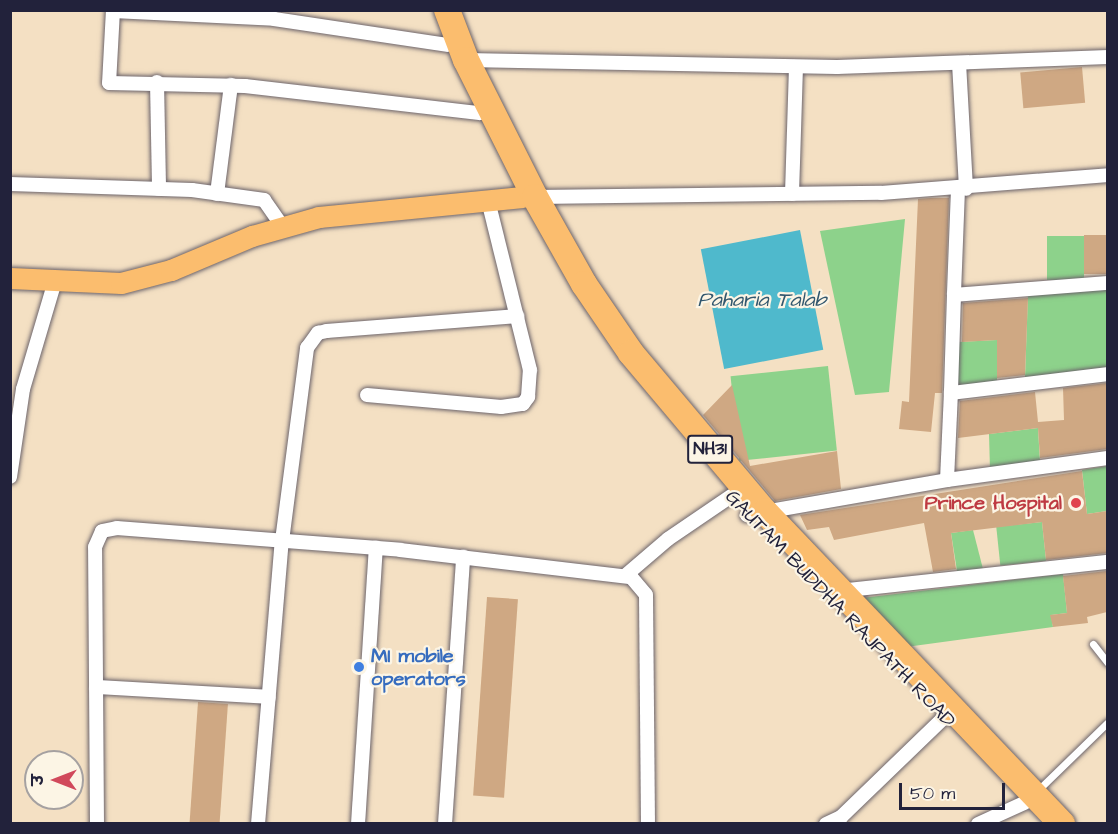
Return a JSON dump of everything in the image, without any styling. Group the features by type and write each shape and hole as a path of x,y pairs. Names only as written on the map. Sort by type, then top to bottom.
{"highway":[{"name":"GAUTAM BUDDHA RAJPATH ROAD","path":"434,10 457,53 479,113 529,197 603,335 748,507 1029,798 1044,824"},
{"name":"NH31","path":"447,10 457,53 529,197 631,353 748,507 839,591 949,714"},
{"name":"NH31","path":"1029,798 1062,824"}],"main road":[{"path":"10,278 121,283 144,279 282,226 361,211 529,197"}],"street":[{"path":"479,113 231,85 109,83 113,11 274,19 457,53 796,67 1107,57"},
{"path":"946,480 954,296 962,189 959,63"},
{"path":"792,194 796,67"},
{"path":"157,82 159,189"},
{"path":"217,194 231,85"},
{"path":"529,197 792,194 962,189 1107,175"},
{"path":"10,184 159,189 264,201 282,226"},
{"path":"367,395 501,407 523,404 528,397 530,370 488,200"},
{"path":"10,477 23,389 56,281"},
{"path":"954,296 1107,284"},
{"path":"258,824 282,541 304,362 312,339 318,333 343,329 517,316"},
{"path":"951,393 1107,374"},
{"path":"626,575 669,539 748,507 1107,458"},
{"path":"97,824 95,547 102,531 117,528 376,548 626,575 640,582 646,595 648,824"},
{"path":"358,824 376,548"},
{"path":"448,823 463,557"},
{"path":"839,591 1107,562"},
{"path":"96,687 269,697"},
{"path":"826,824 841,817 949,714"},
{"path":"978,824 1029,798"}],"lane":[{"path":"1093,644 1107,663"},
{"path":"1029,798 1107,722"}],"green space":[{"path":"905,219 889,392 855,395 820,231"},
{"path":"1047,236 1084,236 1084,280 1047,280"},
{"path":"1107,289 1107,368 1025,378 1028,294"},
{"path":"997,340 997,381 957,387 958,342"},
{"path":"828,366 837,451 739,461 731,376"},
{"path":"1038,428 1040,462 990,470 989,434"},
{"path":"1107,466 1107,511 1087,514 1082,470"},
{"path":"1042,522 1046,561 1000,566 996,527"},
{"path":"973,530 983,569 957,571 951,533"},
{"path":"1063,574 1067,613 1051,615 1053,627 906,647 862,598"}],"water":[{"name":"Paharia Talab","path":"800,230 823,350 724,369 701,249"}],"building":[{"path":"1082,67 1085,103 1023,108 1020,72"},
{"path":"949,198 942,393 935,393 931,432 899,429 902,401 909,402 918,199"},
{"path":"1084,235 1107,235 1107,274 1084,274"},
{"path":"1028,298 1025,375 997,378 997,340 962,342 963,303"},
{"path":"1107,383 1107,449 1040,458 1038,428 958,438 960,401 1035,392 1038,422 1064,420 1063,388"},
{"path":"732,385 750,466 837,451 841,489 775,501 703,415"},
{"path":"1082,471 1087,514 1107,511 1107,553 1046,560 1042,522 951,533 956,569 933,572 924,523 834,540 829,527 807,530 800,515"},
{"path":"1107,571 1107,612 1087,617 1088,623 1053,627 1050,615 1067,613 1063,576"},
{"path":"487,597 518,599 504,798 473,796"},
{"path":"198,702 228,704 220,824 189,824"}],"place":[{"name":"Prince Hospital","path":"1076,503"},
{"name":"MI mobile operators","path":"359,667"}]}
